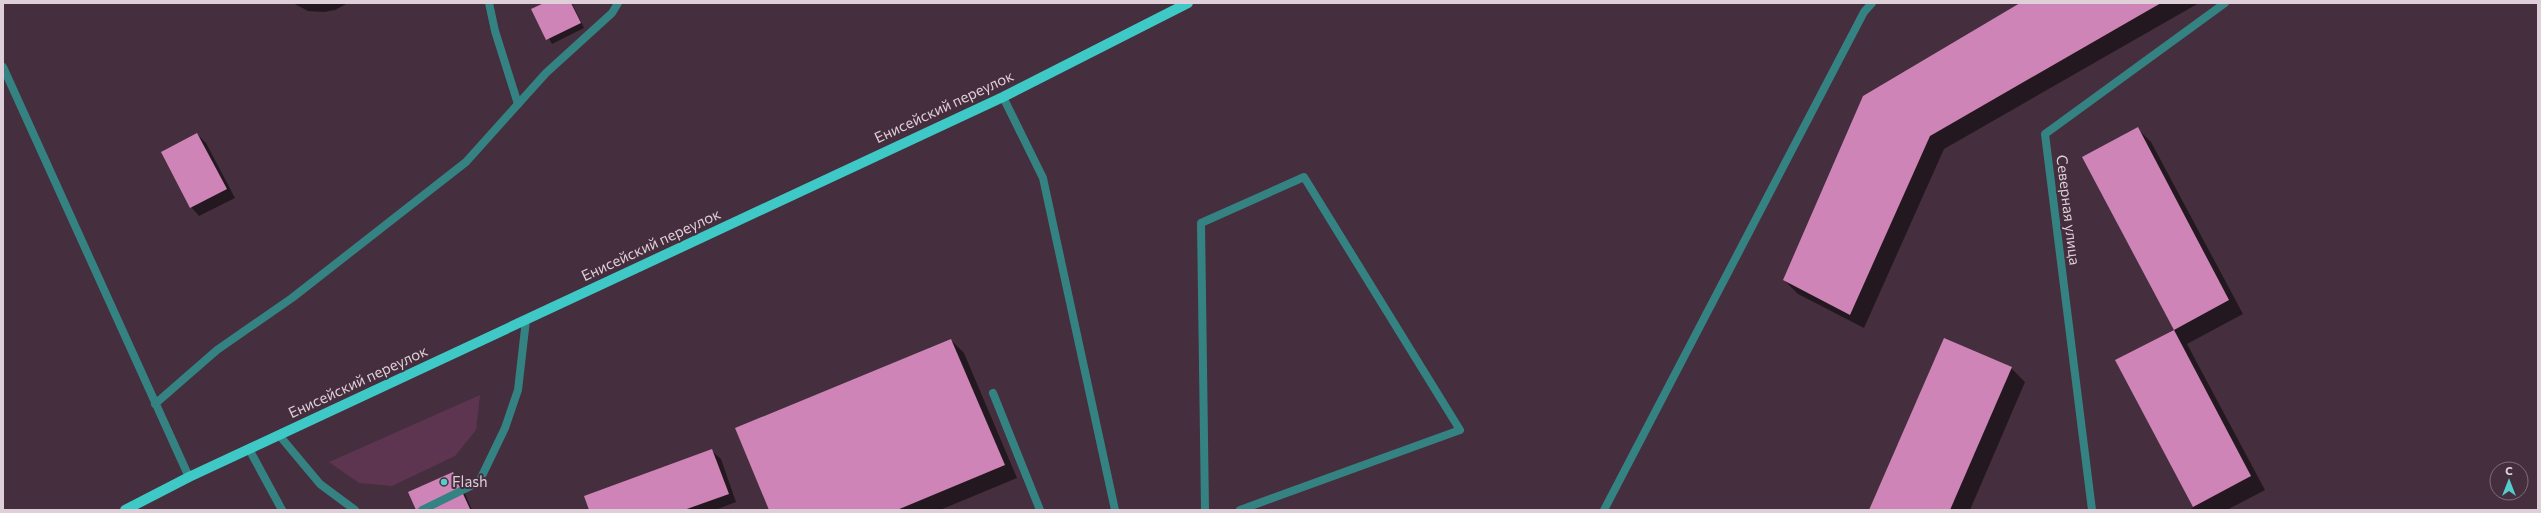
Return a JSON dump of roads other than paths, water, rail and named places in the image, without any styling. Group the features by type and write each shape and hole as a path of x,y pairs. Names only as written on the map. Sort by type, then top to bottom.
{"main road":[{"name":"Енисейский переулок","path":"125,510 189,477 1003,97 1188,3"}],"street":[{"path":"489,3 495,31 518,104"},
{"path":"155,404 217,350 292,298 466,162 546,73 612,13 618,3"},
{"path":"1604,510 1864,12 1872,3"},
{"name":"Северная улица","path":"2092,510 2045,134 2225,3"},
{"path":"3,67 189,477"},
{"path":"1003,97 1043,178 1115,510"},
{"path":"1205,510 1201,223 1304,178 1460,430 1240,510"},
{"path":"422,510 479,482 505,428 518,390 526,320"},
{"path":"993,394 1040,510"},
{"path":"279,435 320,484 355,510"},
{"path":"249,449 282,510"}],"place":[{"name":"Flash","path":"444,482"}]}
